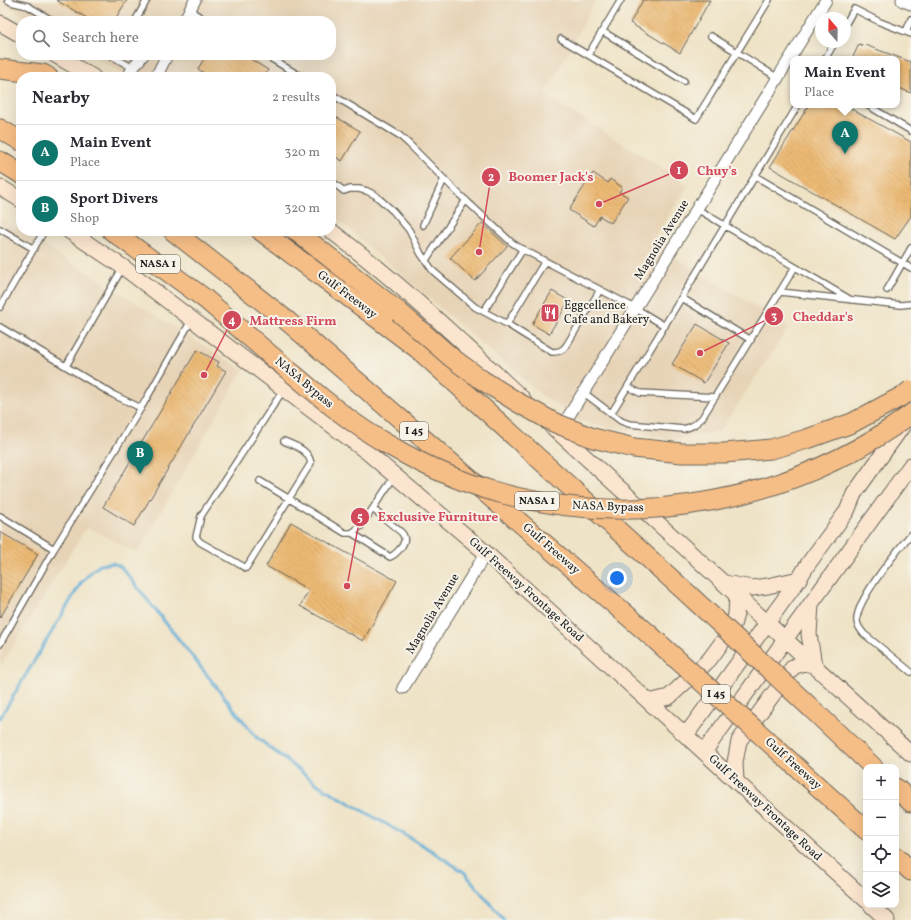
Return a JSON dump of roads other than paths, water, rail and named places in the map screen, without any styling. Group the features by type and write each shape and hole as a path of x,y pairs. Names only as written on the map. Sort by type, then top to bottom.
{"highway":[{"path":"0,70 22,72"},
{"path":"0,70 16,80"},
{"path":"0,129 16,138"},
{"path":"0,161 16,171"},
{"name":"NASA Bypass","path":"119,236 204,298 336,410 385,444 426,465 467,482 523,498 553,504 584,507 646,509 699,503 736,496 764,489 815,469 862,446 911,414"},
{"name":"Gulf Freeway","path":"179,236 285,319 651,636 863,827"},
{"name":"Gulf Freeway","path":"269,236 418,349 688,594 870,764"},
{"path":"302,236 399,312 452,358 482,380 517,402 554,422 593,438 634,448 682,453 724,453 771,449 807,439 852,423 911,390"},
{"path":"899,791 911,802"},
{"path":"899,860 911,871"}],"main road":[{"path":"0,23 16,32"},
{"path":"64,60 84,72"},
{"path":"0,187 16,197"},
{"path":"336,235 452,332 558,432 911,754"},
{"name":"Gulf Freeway Frontage Road","path":"76,236 123,267 367,452 486,553 863,897"},
{"name":"NASA Bypass","path":"686,736 847,511 854,494 902,429 911,414"},
{"path":"704,752 911,465"},
{"path":"724,583 752,588 799,579"},
{"path":"649,702 669,697 709,660 732,630 736,614 737,595"},
{"path":"811,604 809,634 814,665"},
{"path":"736,781 735,762 738,741 793,667 804,663 814,665"},
{"path":"874,908 887,920"}],"street":[{"path":"186,16 195,0"},
{"name":"Magnolia Avenue","path":"793,56 826,0"},
{"path":"903,0 911,3"},
{"path":"183,16 189,10"},
{"path":"131,72 139,60"},
{"path":"158,72 164,60"},
{"name":"Magnolia Avenue","path":"558,432 778,78 790,61"},
{"name":"Magnolia Avenue","path":"403,688 486,553"}],"lane":[{"path":"138,16 147,0"},
{"path":"588,55 621,0"},
{"path":"561,39 696,119 769,0"},
{"path":"10,1 28,6 45,16"},
{"path":"851,14 854,9 880,22 908,33 911,19"},
{"path":"189,10 199,16"},
{"path":"602,30 684,81"},
{"path":"711,36 778,78"},
{"path":"117,60 129,72"},
{"path":"273,60 294,72"},
{"path":"336,97 400,135 511,242 635,308 665,326"},
{"path":"612,414 796,108"},
{"path":"872,108 911,131"},
{"path":"755,176 911,268"},
{"path":"423,225 444,179"},
{"path":"336,185 344,191 350,189 360,189 375,195 409,230 433,271 475,306 508,324 552,352 558,352 566,346 600,290"},
{"path":"426,260 466,200"},
{"path":"697,209 852,300"},
{"path":"0,229 34,249"},
{"path":"0,307 41,236"},
{"path":"887,290 911,248"},
{"path":"484,311 523,249"},
{"path":"508,324 545,261"},
{"path":"66,366 123,267"},
{"path":"583,392 620,420 629,424 683,429 696,424 702,418 795,267"},
{"path":"780,292 901,305 911,304"},
{"path":"682,298 751,340"},
{"path":"0,644 54,549 141,408 192,319"},
{"path":"0,326 114,395 141,408"},
{"path":"628,387 640,393 715,397"},
{"path":"284,389 201,516 196,537 200,542 246,568 311,462 310,457 305,451 284,441"},
{"path":"352,533 361,526 395,476"},
{"path":"260,481 345,533 352,533 390,556 396,554 404,542 404,536 373,509"},
{"path":"0,516 54,549"},
{"path":"911,534 881,571 863,601 856,620 858,627 864,634 911,672"}],"waterway":[{"path":"0,718 81,583 100,565 113,563 121,567 127,574 256,737 320,786 424,846 464,872 504,920"}],"place":[{"name":"Main Event","path":"845,154"},
{"name":"Chuy's","path":"599,204"},
{"name":"Boomer Jack's","path":"479,252"},
{"name":"Eggcellence Cafe and Bakery","path":"550,313"},
{"name":"Cheddar's","path":"700,353"},
{"name":"Mattress Firm","path":"204,375"},
{"name":"Sport Divers","path":"140,474"},
{"name":"Exclusive Furniture","path":"347,586"}]}
